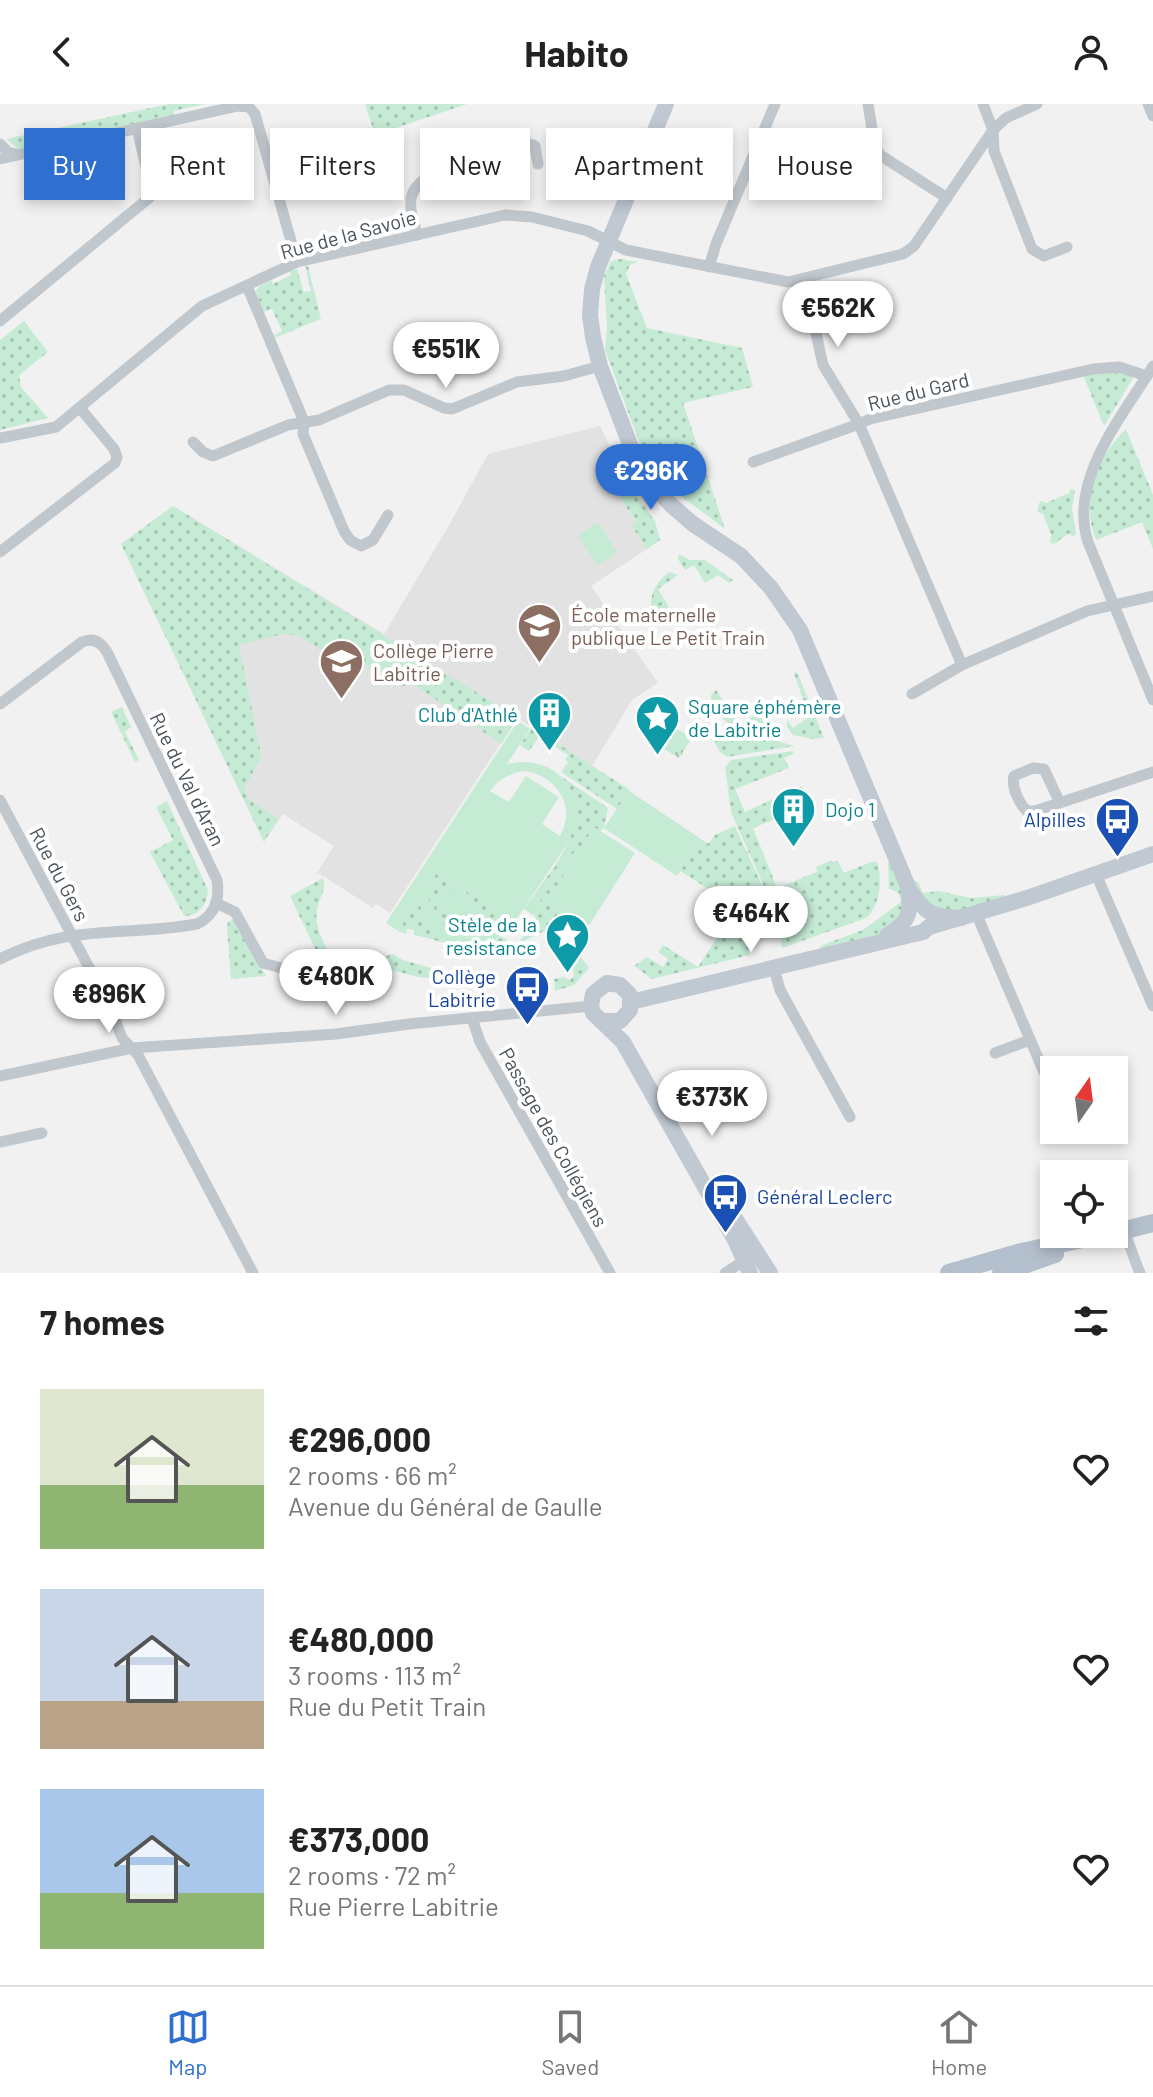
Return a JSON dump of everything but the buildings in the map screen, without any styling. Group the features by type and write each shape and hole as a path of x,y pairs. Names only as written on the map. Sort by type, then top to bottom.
{"main road":[{"path":"1128,1229 1153,1223"},
{"path":"949,1273 1040,1248"},
{"path":"1001,1273 1071,1248"}],"street":[{"path":"666,104 608,241 592,289 590,316 600,366 631,447 646,476 671,505 693,524 741,556 771,588 800,630 919,919"},
{"path":"709,267 775,104"},
{"path":"868,104 875,147 880,155 947,198"},
{"path":"983,104 993,130 994,151 1032,249 1044,256 1067,247"},
{"path":"993,130 1006,118 1037,104"},
{"path":"1148,104 1153,116"},
{"path":"0,159 238,106 251,108 297,262"},
{"path":"0,321 150,197 151,189 137,128"},
{"name":"Rue de la Savoie","path":"0,438 56,427 202,306 297,262 505,215 519,214 588,231 626,250 788,282 903,254 914,246 993,130"},
{"path":"417,235 411,212 412,196 419,183 436,170 469,154 526,142 535,146 538,164"},
{"path":"0,144 8,152 21,154"},
{"path":"753,462 859,424 823,365 804,279"},
{"path":"247,286 304,422 303,434 344,531 350,540 361,546 373,540 388,515"},
{"path":"193,442 203,452 213,456 288,425 319,420 389,390 408,391 452,409 523,380 556,377 600,366"},
{"name":"Rue du Gard","path":"962,665 859,424 1093,369 1119,367 1151,371"},
{"path":"1151,371 1091,468 1083,515 1086,538 1153,700"},
{"path":"0,552 116,461 114,449 80,408"},
{"path":"912,694 962,665 1087,611 1153,596"},
{"name":"Rue du Val d'Aran","path":"0,704 82,642 91,640 102,645 217,880 216,903"},
{"path":"1060,803 1044,769 1033,768 1014,776 1013,786 1027,811 1035,811 1060,803 1153,772"},
{"name":"Rue du Gers","path":"0,800 111,1009 122,1038 138,1055 253,1273"},
{"path":"605,1021 620,1021 628,1009 879,941 919,919 969,916 1153,854"},
{"path":"1096,874 1153,1006"},
{"path":"0,959 38,943 72,934 193,925 209,916 216,903 235,912 263,963 285,969"},
{"path":"969,916 1040,1063"},
{"path":"774,968 780,990 850,1117"},
{"path":"751,1262 731,1213 632,1037 626,989 614,982 607,983 593,994 593,1013 605,1021 623,1042 751,1262 770,1273"},
{"path":"0,1076 132,1048 336,1034 591,1006"},
{"name":"Passage des Collégiens","path":"472,1018 480,1042 610,1273"},
{"path":"995,1053 1030,1040"},
{"path":"0,1142 42,1133"},
{"path":"1125,1248 1140,1273"},
{"path":"725,1273 751,1262"}],"shaded area":[{"path":"600,426 629,486 617,494 636,522 631,526 647,549 591,586 658,683 632,700 592,766 517,718 390,913 376,904 373,908 316,874 334,846 283,814 264,842 121,544 173,506 384,634 488,454"}],"green space":[{"path":"169,104 205,104 174,111 173,116 117,128 57,128"},
{"path":"365,104 467,104 396,128 373,128"},
{"path":"24,135 24,149 19,150 6,139"},
{"path":"611,261 638,262 630,265 626,274 647,328 742,348 753,387 683,403 725,529 681,496 652,465 640,444 605,350 604,276"},
{"path":"305,266 308,266 321,319 274,338 282,331 272,309 263,312 256,291 271,280 273,284 291,275 289,271 297,269 304,292 311,291"},
{"path":"24,321 48,352 19,375 21,387 48,418 0,430 0,340"},
{"path":"1100,371 1129,373 1133,378 1104,426 1083,375"},
{"path":"1126,429 1153,495 1153,549 1142,522 1096,540 1092,525 1090,510 1094,480 1107,452"},
{"path":"629,486 655,521 660,540 647,549 631,525 636,522 617,493"},
{"path":"1071,488 1075,491 1072,508 1076,534 1068,534 1054,544 1050,542 1051,535 1043,514 1037,511 1040,501 1046,503 1069,493"},
{"path":"173,506 518,718 501,744 415,685 400,686 344,651 328,653 296,635 283,634 239,645 260,749 260,759 244,789 248,799 277,818 264,842 121,544"},
{"path":"598,522 617,552 597,565 578,535"},
{"path":"679,554 690,560 705,560 733,580 729,583 718,575 705,583 694,565 685,570 678,559"},
{"path":"670,572 678,575 658,589 669,607 654,617 651,604 653,592"},
{"path":"797,672 824,738 793,735 787,727 787,720 793,728 809,717 794,673"},
{"path":"716,690 739,725 765,708 776,728 742,728 729,724 713,705 711,695"},
{"path":"122,707 131,727 125,732 139,760 135,762 111,712"},
{"path":"518,721 530,729 507,764 525,762 541,765 566,782 575,810 574,827 567,844 509,929 489,944 477,948 450,944 433,932 419,900 398,931 386,923","holes":["526,771 547,779 561,794 566,814 560,836 542,824 559,797 526,776 509,802 490,791 506,777","438,873 507,918 493,931 477,937 461,937 447,930 436,920 430,906 430,890"]},
{"path":"672,726 692,738 679,758 659,746"},
{"path":"532,727 630,790 617,809 561,772 568,762 565,760 568,755 539,737 529,751 520,745"},
{"path":"709,727 726,737 762,738 795,746 727,757 720,752 707,729"},
{"path":"793,751 794,754 784,758 789,768 735,789 745,812 802,786 811,810 795,816 792,812 753,828 777,888 817,872 816,867 832,860 838,861 844,873 877,862 880,884 874,907 866,918 782,948 774,903 731,812 725,767 731,760"},
{"path":"562,777 608,808 604,828 600,831 595,828 548,901 588,927 557,925 519,943 536,917 524,909 557,863 573,829 575,811 572,794"},
{"path":"629,791 701,839 677,876 604,828"},
{"path":"167,801 208,890 202,908 190,915 184,916 150,852 173,840 156,807"},
{"path":"586,824 589,826 532,914 528,911"},
{"path":"735,826 767,896 777,931 772,915 743,923 750,955 652,979 634,966 647,957 663,967 668,959 658,952 663,945 698,967 722,930 725,931 736,906 680,871 701,839 708,844 715,835"},
{"path":"594,827 635,853 588,927 547,901"},
{"path":"890,862 905,898 902,920 880,934 821,950 820,946 863,930 901,902 898,892 889,889"},
{"path":"437,872 507,917 493,931 477,937 461,936 447,930 436,920 430,906 429,889"},
{"path":"323,878 317,922 329,955 322,963 290,896"},
{"path":"913,880 918,882 923,893 939,891 971,898 1004,895 1005,899 964,911 943,912 925,903"},
{"path":"449,888 487,914 474,933 436,908"},
{"path":"419,899 430,926 450,943 475,948 502,937 515,945 490,951 477,950 464,948 414,935 414,930 407,929 406,934 398,931"},
{"path":"235,920 266,976 231,979 227,927"},
{"path":"569,953 581,957 589,968 574,985 555,991 554,979 564,977 570,980 574,976"},
{"path":"393,954 403,960 453,974 452,980 418,977 376,966 372,968 375,976 360,975 370,961"}],"place":[{"name":"École maternelle publique Le Petit Train","path":"540,665"},
{"name":"Collège Pierre Labitrie","path":"342,700"},
{"name":"Club d'Athlé","path":"549,753"},
{"name":"Square éphémère de Labitrie","path":"657,757"},
{"name":"Dojo 1","path":"794,848"},
{"name":"Alpilles","path":"1117,858"},
{"name":"Stèle de la resistance","path":"568,974"},
{"name":"Collège Labitrie","path":"527,1027"},
{"name":"Général Leclerc","path":"726,1235"}]}
